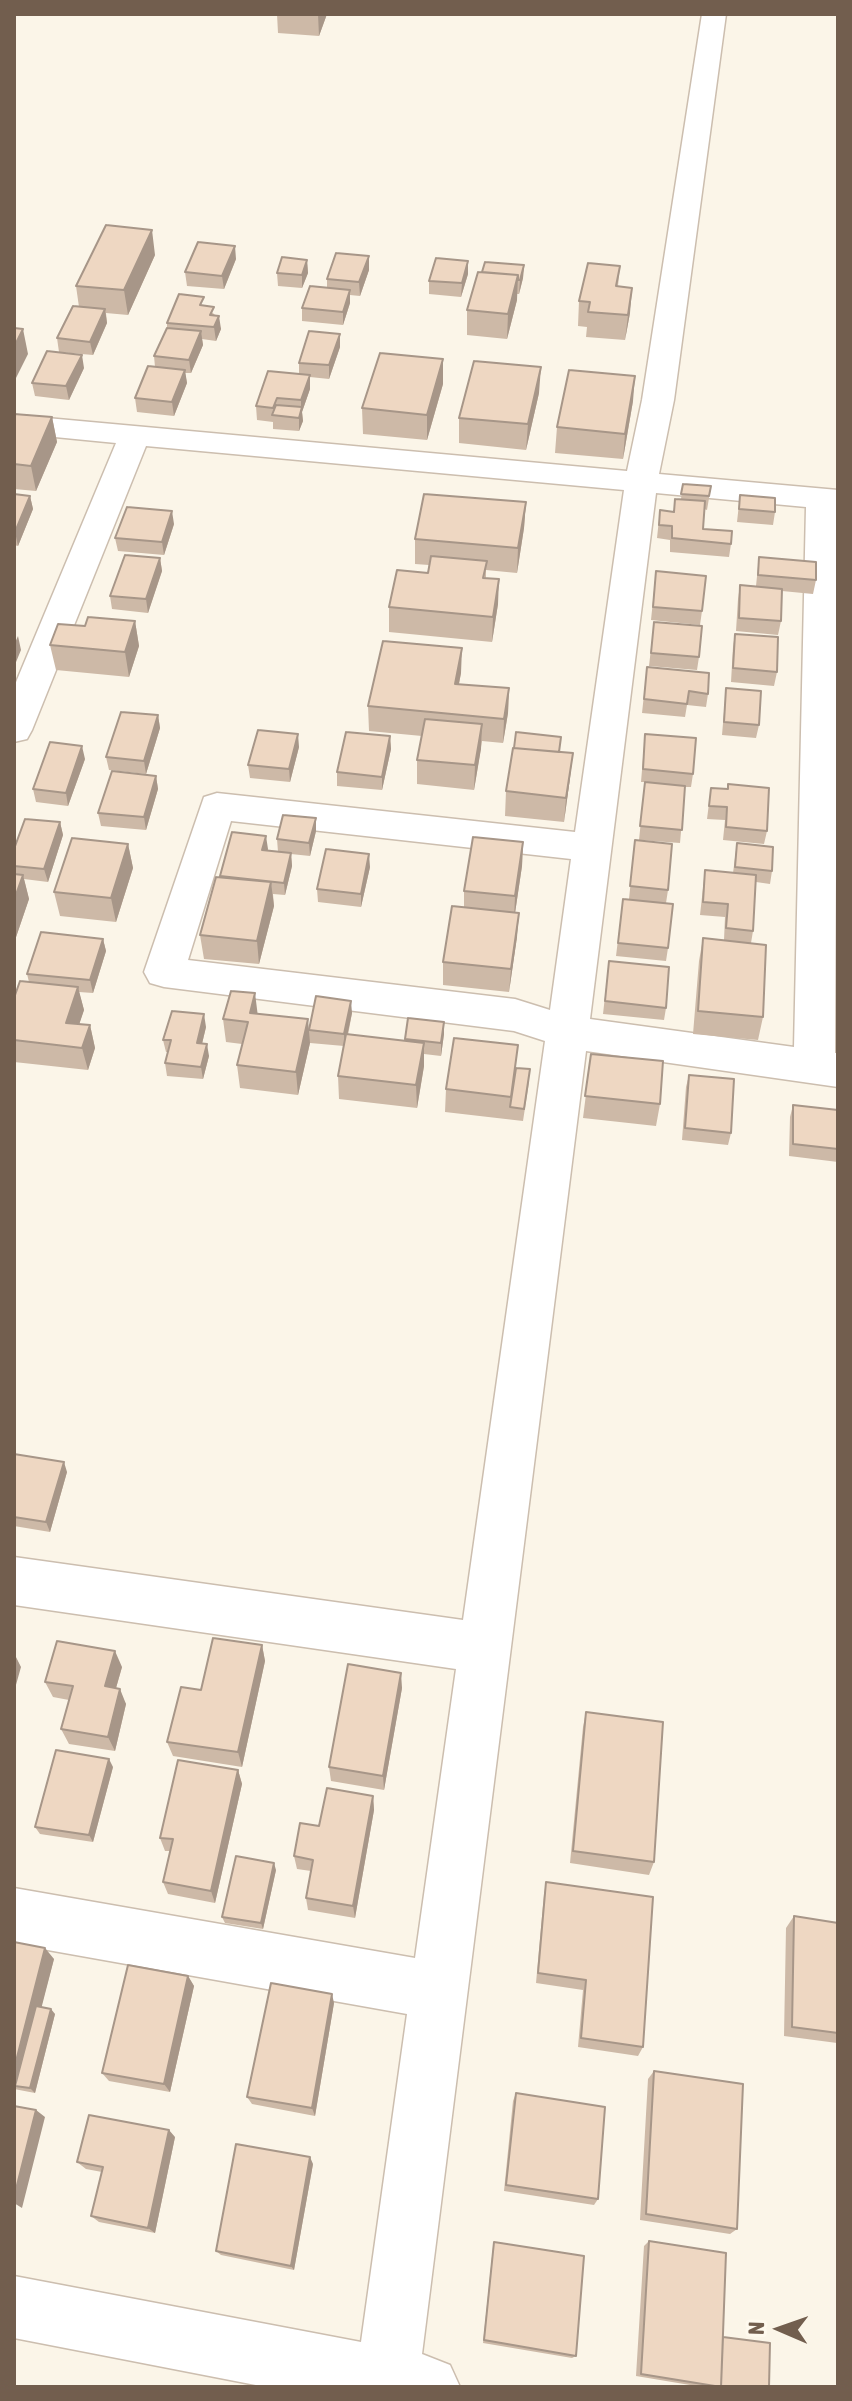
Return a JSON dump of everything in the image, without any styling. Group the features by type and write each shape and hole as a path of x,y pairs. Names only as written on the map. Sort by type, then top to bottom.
{"street":[{"path":"14,2307 400,2384 439,1991 641,482 658,400 714,14"},
{"path":"14,424 831,499 826,1068 567,1032 515,1015 164,972 217,806 592,848"},
{"path":"14,730 135,435"},
{"path":"14,1581 485,1648"},
{"path":"14,1916 439,1991"}],"building":[{"path":"106,225 152,230 124,290 76,286"},
{"path":"198,242 235,246 222,276 185,272"},
{"path":"336,253 369,256 359,282 327,279"},
{"path":"282,257 307,260 302,275 277,273"},
{"path":"436,258 468,261 462,283 429,281"},
{"path":"485,262 524,265 520,280 518,275 482,272"},
{"path":"588,263 620,266 616,286 632,288 628,315 588,312 590,302 579,301"},
{"path":"478,272 518,275 508,314 467,310"},
{"path":"310,286 350,290 343,312 302,308"},
{"path":"179,294 204,297 200,305 214,307 210,315 219,316 214,327 167,323"},
{"path":"73,306 105,309 90,342 57,338"},
{"path":"14,328 23,329 14,347"},
{"path":"167,328 201,331 189,360 154,356"},
{"path":"309,331 340,334 329,365 299,363"},
{"path":"47,351 82,355 66,386 32,383"},
{"path":"380,353 443,359 427,415 362,408"},
{"path":"474,361 541,367 528,424 459,418"},
{"path":"148,366 185,370 172,402 135,398"},
{"path":"569,370 635,376 625,434 557,427"},
{"path":"268,371 310,375 301,400 277,398 273,408 256,406"},
{"path":"276,405 302,407 299,418 272,415"},
{"path":"14,414 52,417 31,466 14,464"},
{"path":"683,484 711,486 709,496 681,494"},
{"path":"14,494 30,496 15,532 14,532"},
{"path":"424,494 526,502 518,548 415,539"},
{"path":"740,495 775,498 775,512 739,509"},
{"path":"675,499 705,501 703,529 732,531 731,544 672,538 672,526 659,525 660,510 674,512"},
{"path":"127,507 172,511 162,542 115,538"},
{"path":"125,555 160,558 146,599 110,596"},
{"path":"431,556 487,561 483,578 499,579 493,617 389,607 397,570 428,573"},
{"path":"759,557 816,562 816,580 758,575"},
{"path":"656,571 706,576 702,611 653,607"},
{"path":"740,585 782,589 781,621 739,618"},
{"path":"88,617 135,621 125,652 50,645 58,624 85,626"},
{"path":"654,622 702,626 699,657 651,653"},
{"path":"735,634 778,637 777,672 733,668"},
{"path":"383,641 462,648 455,684 509,688 504,719 368,706"},
{"path":"647,667 709,673 708,694 689,691 687,704 644,699"},
{"path":"726,688 761,691 759,725 724,722"},
{"path":"121,712 158,715 144,761 106,757"},
{"path":"425,719 482,724 475,765 417,760"},
{"path":"258,730 298,734 289,769 248,765"},
{"path":"346,732 390,736 382,777 337,772"},
{"path":"516,732 561,737 559,752 514,748"},
{"path":"645,734 696,738 693,774 643,769"},
{"path":"50,742 82,746 66,793 33,789"},
{"path":"513,748 573,753 566,798 506,791"},
{"path":"112,771 156,776 144,817 98,813"},
{"path":"645,782 685,786 682,830 640,826"},
{"path":"728,784 769,788 767,831 726,827 727,807 709,806 711,788 728,789"},
{"path":"283,815 316,818 309,843 277,839"},
{"path":"25,819 60,822 44,869 14,866 14,849"},
{"path":"232,832 266,836 262,850 291,853 284,883 220,876"},
{"path":"473,837 523,842 515,896 464,891"},
{"path":"72,838 128,844 111,898 54,892"},
{"path":"635,840 672,844 668,890 630,886"},
{"path":"737,843 773,847 772,871 735,867"},
{"path":"326,849 369,854 361,894 317,889"},
{"path":"705,870 756,875 753,931 726,928 728,904 703,902"},
{"path":"14,874 23,875 14,900"},
{"path":"216,877 271,882 257,941 200,935"},
{"path":"623,899 673,904 668,948 618,943"},
{"path":"452,906 519,913 511,969 443,962"},
{"path":"41,932 103,939 90,980 27,974"},
{"path":"703,938 766,945 763,1017 698,1011"},
{"path":"609,961 669,967 666,1008 605,1001"},
{"path":"20,981 78,987 66,1023 90,1025 82,1048 14,1040 14,998"},
{"path":"231,991 255,993 250,1013 308,1019 296,1072 237,1065 248,1022 223,1019"},
{"path":"316,996 351,1001 344,1034 309,1030"},
{"path":"172,1011 204,1014 197,1043 207,1044 201,1067 165,1063 171,1040 163,1040"},
{"path":"408,1018 444,1022 441,1043 405,1039"},
{"path":"346,1034 424,1043 416,1085 338,1076"},
{"path":"454,1038 518,1045 511,1097 446,1089"},
{"path":"591,1054 663,1061 660,1104 585,1096"},
{"path":"516,1068 530,1069 524,1109 510,1107"},
{"path":"689,1075 734,1079 731,1133 685,1128"},
{"path":"793,1105 838,1110 838,1149 793,1144"},
{"path":"14,1454 64,1462 46,1522 14,1517"},
{"path":"213,1638 262,1645 238,1752 167,1742 181,1687 201,1690"},
{"path":"57,1641 115,1651 105,1686 120,1689 108,1737 61,1729 73,1686 45,1682"},
{"path":"348,1664 401,1673 383,1776 329,1767"},
{"path":"586,1712 663,1722 654,1862 573,1851"},
{"path":"56,1750 109,1759 89,1835 35,1827"},
{"path":"178,1760 238,1770 211,1891 163,1882 173,1839 160,1838"},
{"path":"327,1788 373,1796 353,1906 306,1898 313,1860 294,1856 300,1823 319,1826"},
{"path":"236,1856 274,1863 261,1923 222,1917"},
{"path":"546,1882 653,1897 643,2047 581,2038 586,1980 538,1973"},
{"path":"794,1916 838,1923 838,2033 792,2027"},
{"path":"14,1942 45,1948 14,2069"},
{"path":"128,1965 188,1976 164,2084 102,2073"},
{"path":"271,1983 332,1994 312,2108 247,2097"},
{"path":"36,2006 51,2009 30,2088 15,2086"},
{"path":"654,2071 743,2084 737,2229 646,2214"},
{"path":"516,2093 605,2107 598,2199 506,2185"},
{"path":"14,2106 36,2110 14,2197"},
{"path":"89,2115 169,2130 148,2228 91,2216 103,2167 77,2162"},
{"path":"236,2144 310,2157 291,2266 216,2251"},
{"path":"649,2241 726,2253 721,2387 641,2374"},
{"path":"494,2242 584,2256 576,2356 484,2340"},
{"path":"723,2337 770,2343 769,2387 721,2387"}]}
